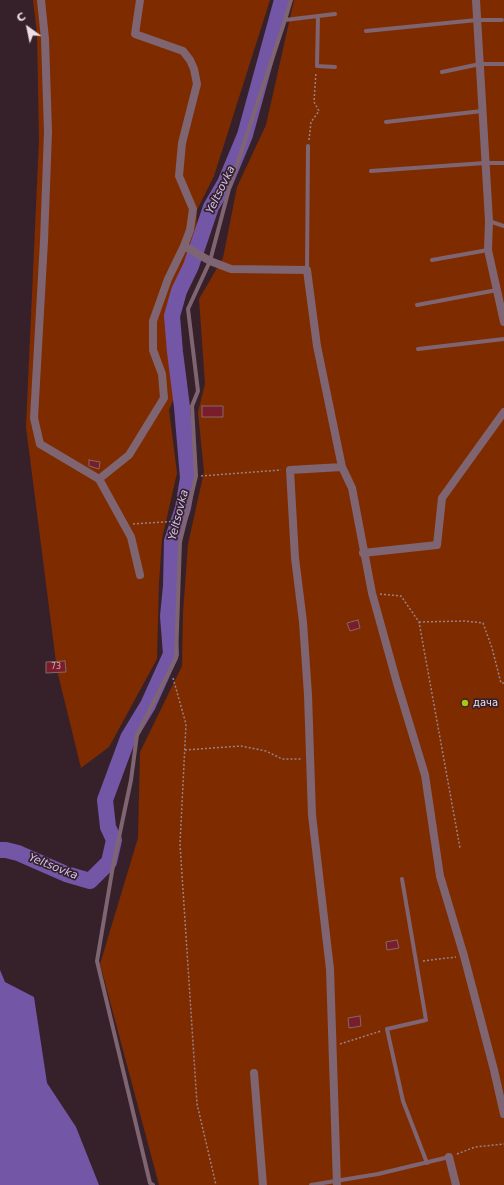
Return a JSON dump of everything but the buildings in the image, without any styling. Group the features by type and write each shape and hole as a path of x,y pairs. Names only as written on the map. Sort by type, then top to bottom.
{"street":[{"path":"41,0 45,39 48,132 44,240 34,418 40,444 99,479 131,537 140,575"},
{"path":"99,479 128,455 164,398 162,374 154,350 153,321 168,279 190,230 192,208 179,176 182,143 198,84 190,60 183,51 135,34 140,0"},
{"path":"476,0 489,221 488,250 498,288 504,322"},
{"path":"184,246 210,261 231,269 307,270 317,346 342,467 352,488 372,593 397,684 425,774 440,876 464,956 504,1114"},
{"path":"364,553 437,545 442,498 504,412"},
{"path":"337,1182 330,969 312,815 306,666 303,622 295,558 290,470 342,467"},
{"path":"254,1073 263,1185"},
{"path":"449,1157 456,1185"}],"lane":[{"path":"153,1185 150,1183 97,961 113,866 131,780 137,735 176,658 180,542 196,476 192,406 198,391 188,309 210,261 229,189 291,0"},
{"path":"285,20 335,14"},
{"path":"318,16 317,66 335,67"},
{"path":"366,31 477,20 502,20"},
{"path":"442,72 480,64 504,64"},
{"path":"386,122 482,111"},
{"path":"307,270 308,146"},
{"path":"371,171 485,163 504,164"},
{"path":"489,221 504,226"},
{"path":"432,260 488,250"},
{"path":"417,305 498,288"},
{"path":"418,348 504,339"},
{"path":"402,879 426,1020 387,1029 403,1101 427,1163"},
{"path":"311,1185 337,1182 378,1174 449,1157"}],"path":[{"path":"308,146 311,122 319,111 314,102 317,66"},
{"path":"196,476 290,470"},
{"path":"124,524 155,524 185,521"},
{"path":"372,593 401,596 419,622 460,848"},
{"path":"419,622 483,623 492,648 501,683 504,683"},
{"path":"170,669 186,724 180,844 197,1104 216,1185"},
{"path":"185,750 241,746 266,751 282,758 310,759"},
{"path":"416,962 464,956"},
{"path":"333,1046 387,1029"},
{"path":"449,1157 476,1147 504,1144"}],"shaded area":[{"path":"33,0 270,0 214,176 197,210 196,246 186,275 166,317 169,359 177,390 169,410 177,473 162,539 157,659 109,747 81,768 57,670 26,427 39,140 37,33"},
{"path":"294,0 504,0 504,1185 159,1185 100,964 138,838 140,752 182,666 183,613 188,544 204,472 198,412 205,384 199,299 223,258 237,187 266,125"},
{"path":"0,970 5,982 34,997 47,1083 76,1127 99,1185 0,1185"}],"waterway":[{"name":"Yeltsovka","path":"0,850 18,853 66,874 90,881 109,862 114,840 108,827 105,800 128,738 148,705 171,654 168,616 171,586 172,541 183,508 188,478 172,316 179,291 191,266 211,207 225,183 245,135 282,0"}],"place":[{"name":"дача","path":"465,703"}]}
